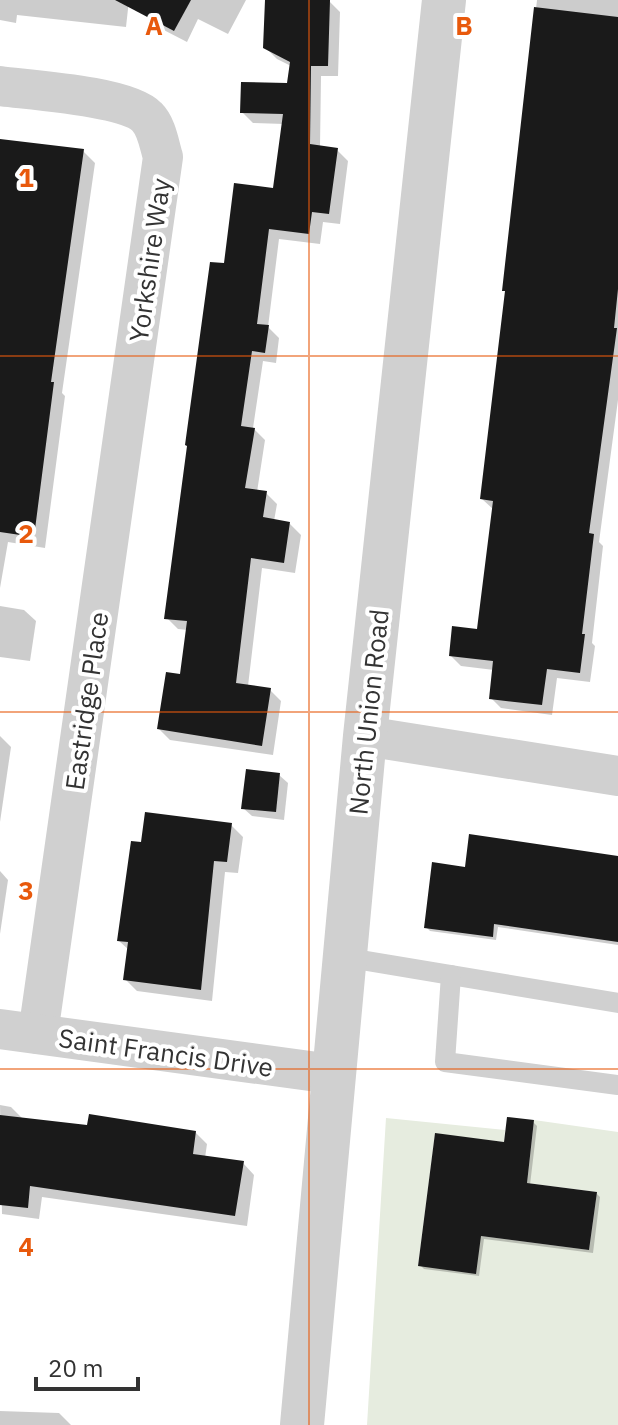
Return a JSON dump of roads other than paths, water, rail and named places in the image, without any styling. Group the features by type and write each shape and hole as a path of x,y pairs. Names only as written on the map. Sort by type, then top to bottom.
{"street":[{"name":"North Union Road","path":"302,1425 365,736 444,0"},
{"name":"Yorkshire Way","path":"0,86 110,101 144,113 154,124 163,157 133,368"},
{"name":"Eastridge Place","path":"19,1032 133,368"},
{"path":"365,736 618,776"},
{"name":"Saint Francis Drive","path":"19,1032 332,1074"}],"lane":[{"path":"343,957 618,1003"},
{"path":"451,975 445,1062 618,1085"}]}
